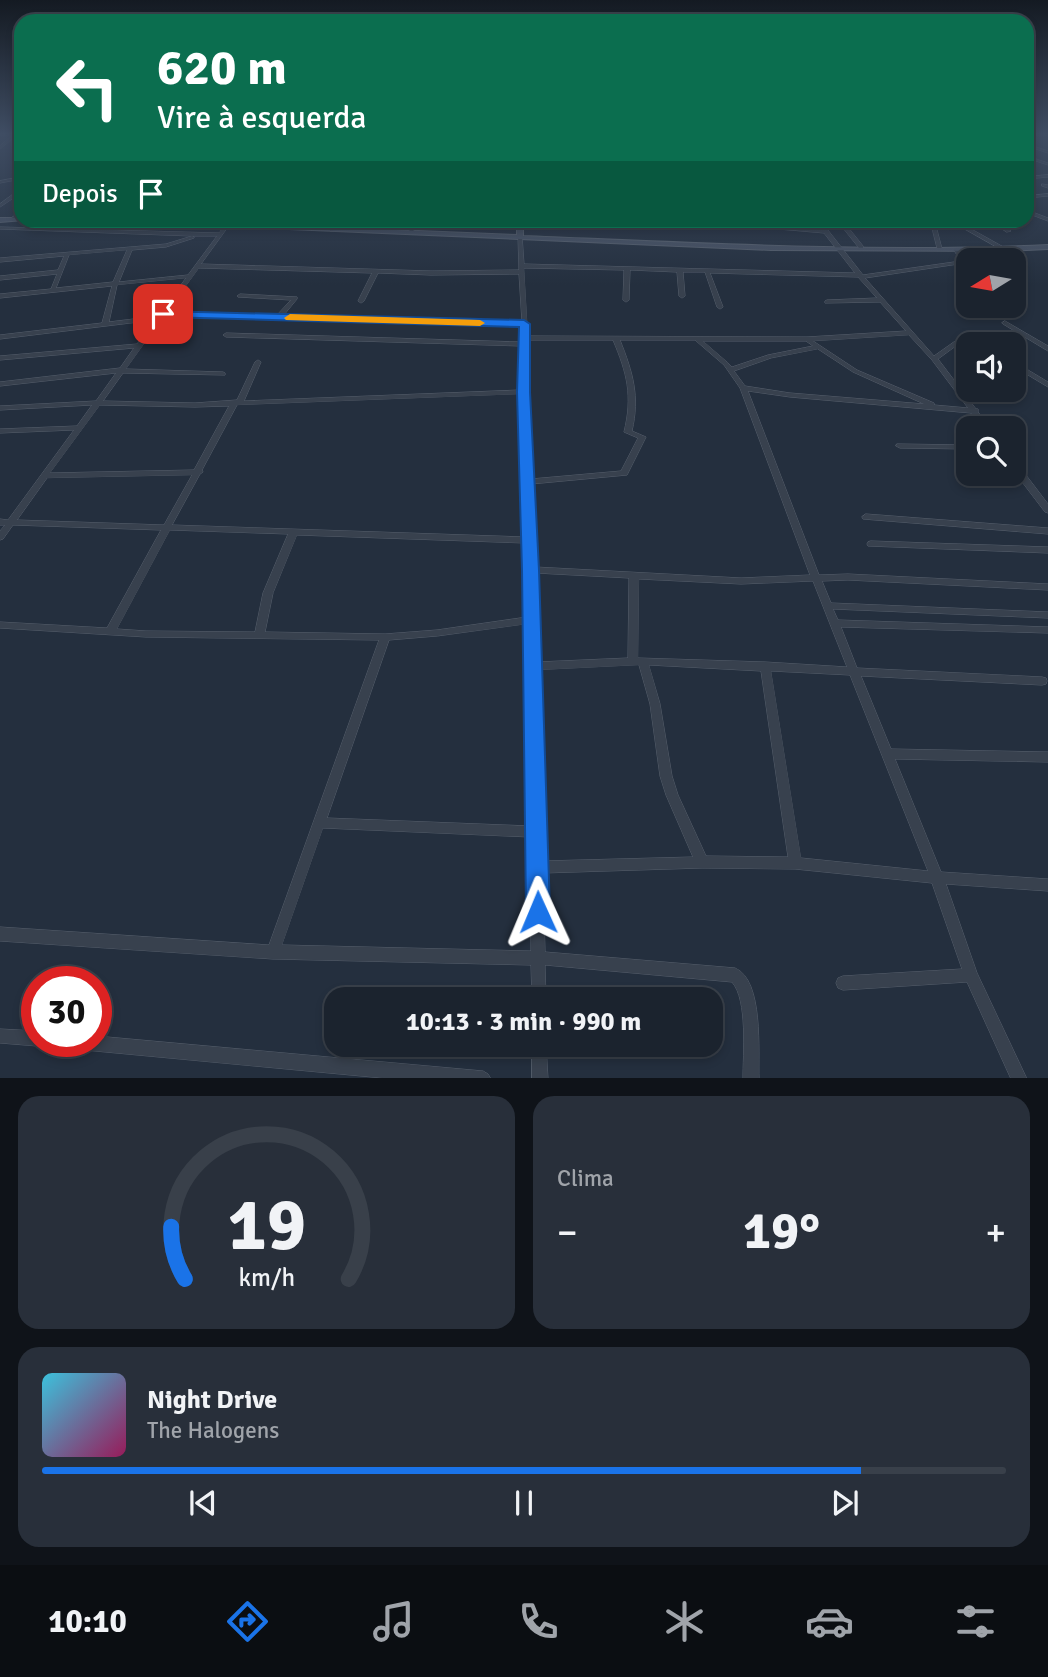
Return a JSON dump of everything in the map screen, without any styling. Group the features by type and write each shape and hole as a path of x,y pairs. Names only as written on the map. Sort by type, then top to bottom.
{"street":[{"path":"1034,214 1048,220"},
{"path":"10,220 14,217"},
{"path":"1034,217 1040,217"},
{"path":"0,220 14,220"},
{"path":"0,228 221,235"},
{"path":"0,537 226,228"},
{"path":"303,228 760,247 956,249"},
{"path":"411,233 412,228"},
{"path":"520,228 523,269 523,392 531,570 539,987"},
{"path":"786,228 827,232"},
{"path":"824,228 978,416"},
{"path":"846,228 862,247"},
{"path":"934,228 940,248"},
{"path":"965,228 1000,248"},
{"path":"1004,228 1009,231"},
{"path":"106,325 116,283 141,233"},
{"path":"0,260 173,243 194,236"},
{"path":"1026,248 1048,247"},
{"path":"53,290 67,254"},
{"path":"199,266 376,271 627,269 861,276 956,263"},
{"path":"626,300 627,269"},
{"path":"361,301 376,271"},
{"path":"680,271 682,296"},
{"path":"707,271 720,307"},
{"path":"0,278 58,272"},
{"path":"0,296 190,276"},
{"path":"240,296 295,298 279,317"},
{"path":"827,302 883,300"},
{"path":"0,337 161,316 524,324"},
{"path":"1005,323 1048,349"},
{"path":"29,354 39,333"},
{"path":"226,335 524,341 807,339 911,333"},
{"path":"697,339 731,370 743,388 937,878 971,975 1019,1078"},
{"path":"807,339 855,370 938,408"},
{"path":"527,482 624,473 642,437 628,432 634,412 631,379 616,340"},
{"path":"934,359 956,343"},
{"path":"0,358 139,346"},
{"path":"731,370 770,356 818,347"},
{"path":"110,632 170,527 258,362"},
{"path":"0,384 121,370 223,374"},
{"path":"1026,371 1048,385"},
{"path":"1032,375 1048,372"},
{"path":"743,388 790,395 975,411"},
{"path":"0,408 523,392"},
{"path":"0,431 78,428"},
{"path":"900,446 956,447"},
{"path":"44,476 199,472"},
{"path":"1026,480 1047,507"},
{"path":"866,517 1048,531"},
{"path":"0,522 528,540"},
{"path":"260,634 268,593 293,534"},
{"path":"871,544 1048,550"},
{"path":"531,570 741,581 848,577 1048,587"},
{"path":"634,577 638,661 660,726 669,786 677,811 702,862"},
{"path":"828,606 1048,615"},
{"path":"0,625 110,632 385,637 438,633 531,620"},
{"path":"835,623 1048,630"},
{"path":"273,952 385,637"},
{"path":"533,666 638,661 1042,681"},
{"path":"765,666 794,863"},
{"path":"888,754 1048,757"},
{"path":"318,823 537,832"},
{"path":"537,867 702,862 794,863 937,878 1048,885"},
{"path":"0,934 273,952 539,958 735,975 743,981 747,996 751,1078"},
{"path":"844,983 971,975"},
{"path":"0,1036 21,1038"},
{"path":"112,1045 472,1078"},
{"path":"540,1057 540,1078"}],"slow traffic":[{"path":"290,318 480,323"}],"route":[{"path":"163,314 524,324 523,392 531,570 538,912"}]}
